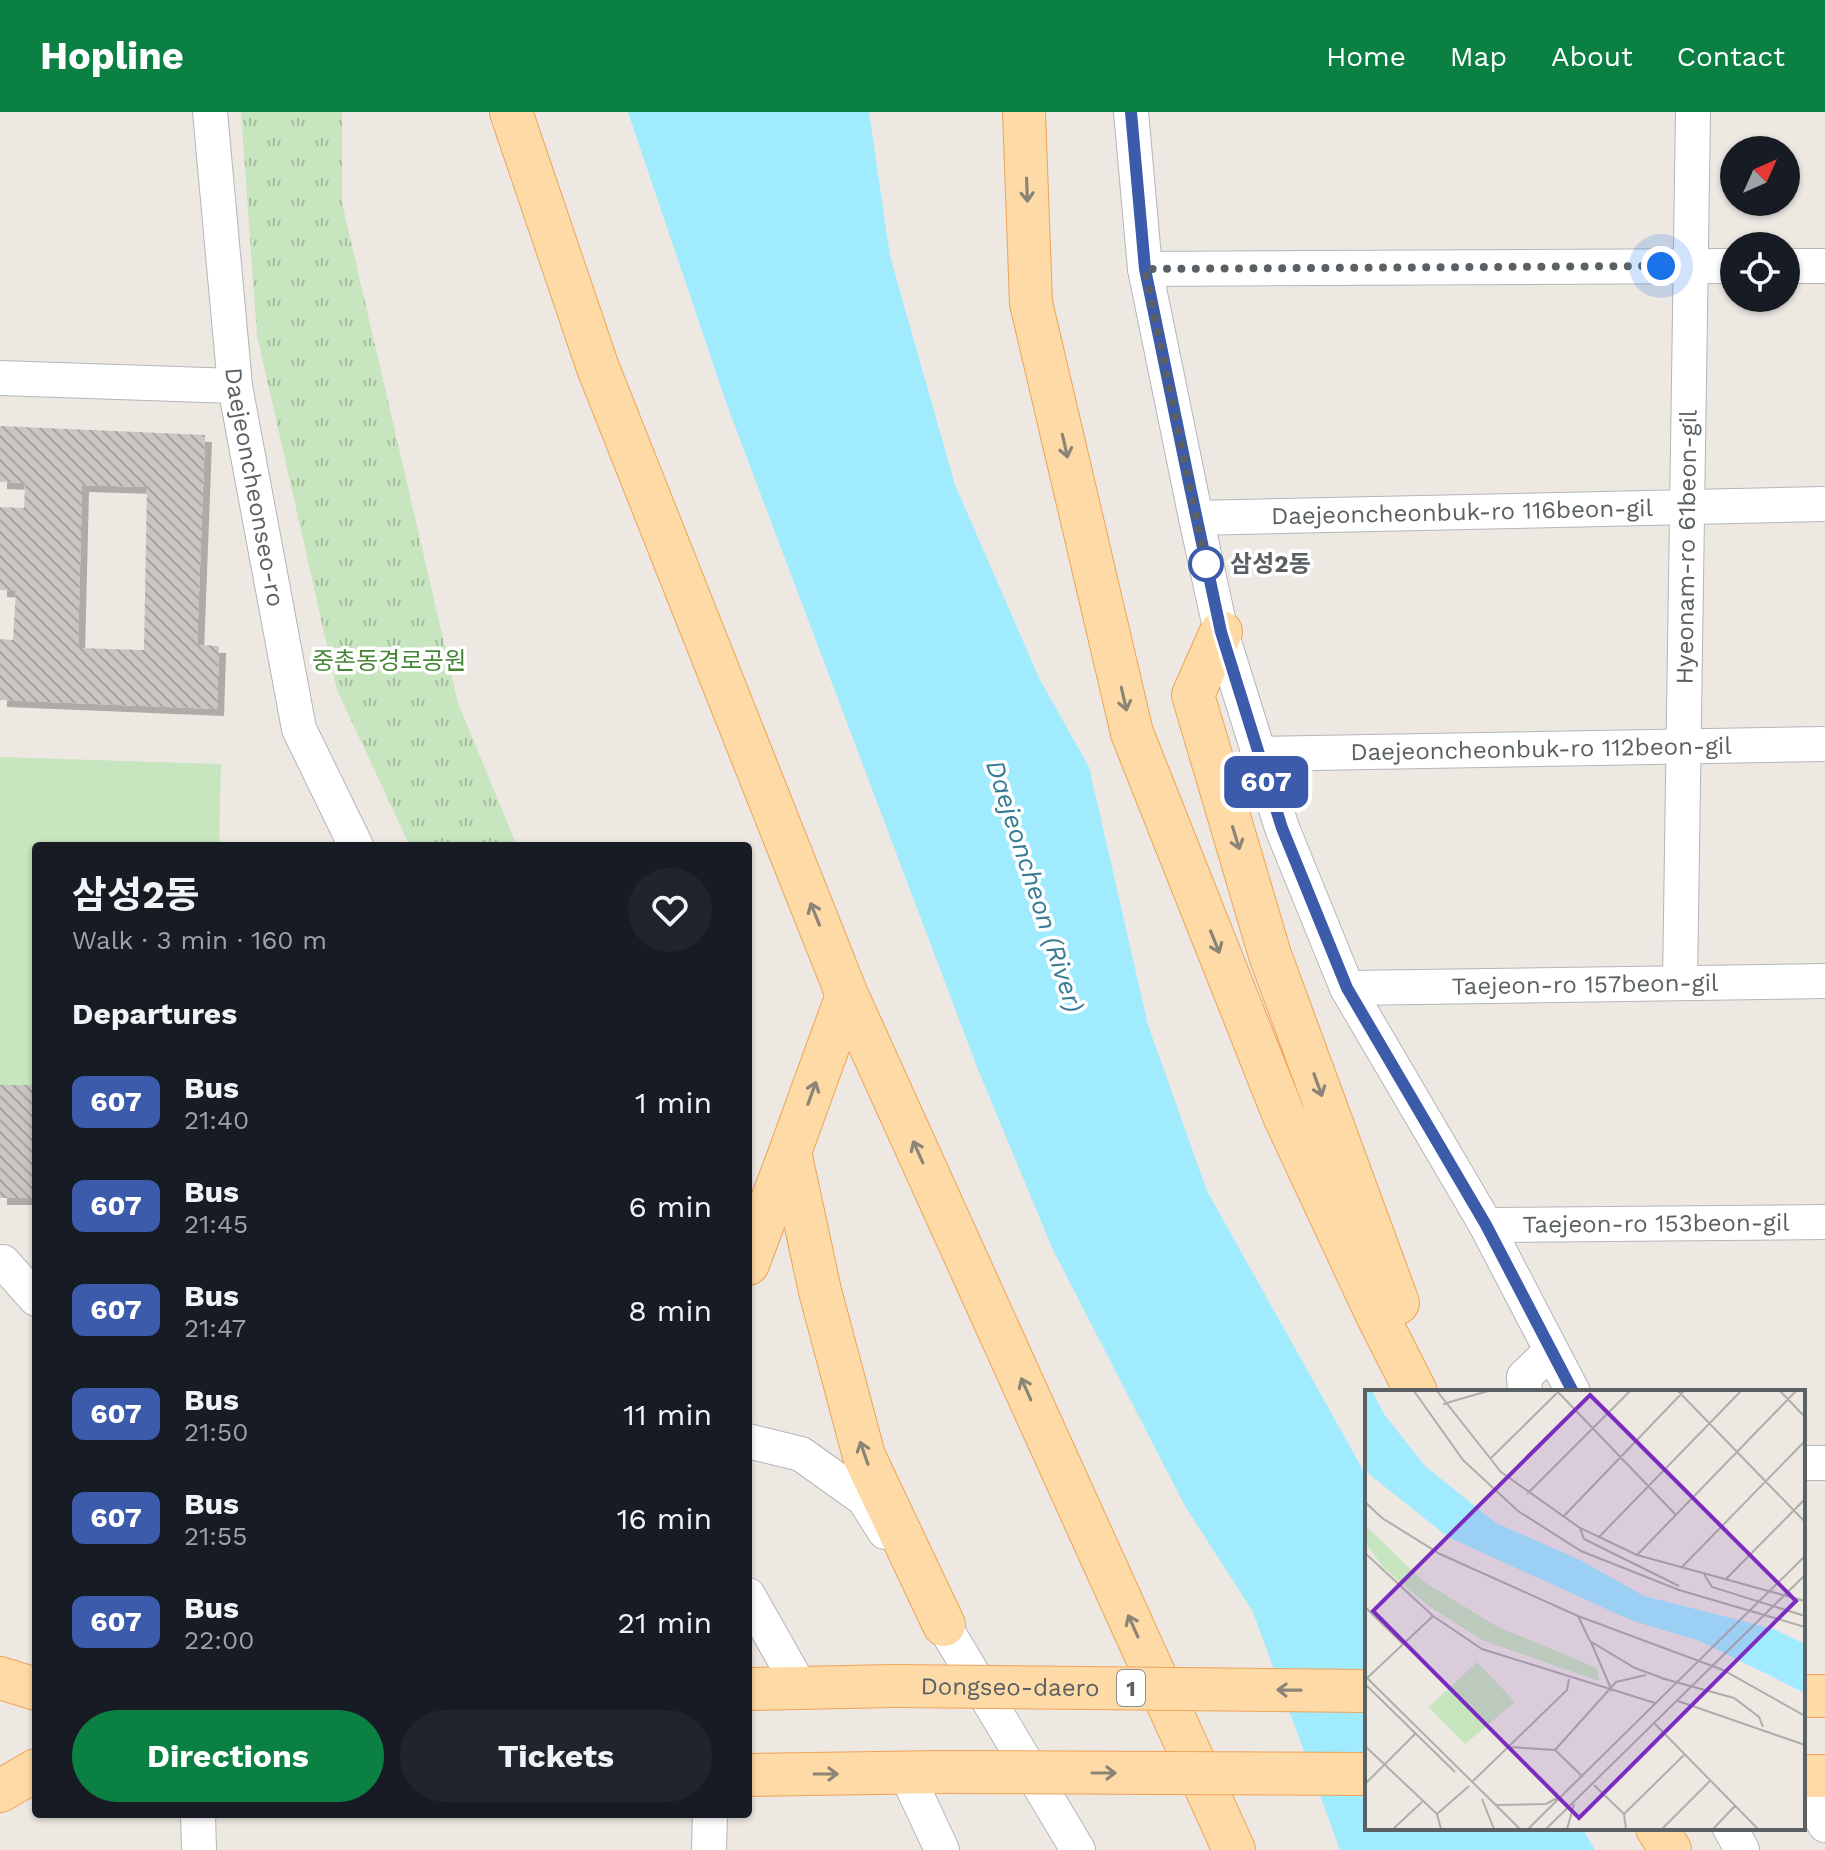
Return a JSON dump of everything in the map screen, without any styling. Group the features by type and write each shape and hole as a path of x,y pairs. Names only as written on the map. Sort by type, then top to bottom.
{"main road":[{"path":"511,112 598,368 847,995 1234,1850"},
{"path":"1024,112 1031,303 1132,733 1284,1116 1415,1390"},
{"path":"1221,632 1193,695 1270,955 1429,1390"},
{"path":"752,1253 847,995"},
{"path":"790,1152 820,1291 864,1456 944,1625"},
{"path":"0,1678 32,1688"},
{"name":"Dongseo-daero","path":"752,1689 894,1686 1365,1691"},
{"path":"0,1695 32,1697"},
{"path":"0,1766 32,1769"},
{"path":"0,1791 32,1771"},
{"path":"752,1775 1365,1774"},
{"path":"1658,1830 1670,1850"}],"street":[{"name":"Daejeoncheonseo-ro","path":"210,112 235,386 299,729 354,842"},
{"path":"1131,112 1145,269 1196,518 1221,632 1282,828 1347,988 1486,1225 1572,1390"},
{"name":"Hyeonam-ro 61beon-gil","path":"1680,983 1693,112"},
{"path":"1145,269 1720,266"},
{"path":"1800,266 1825,266"},
{"path":"0,378 235,386"},
{"name":"Daejeoncheonbuk-ro 116beon-gil","path":"1196,518 1825,504"},
{"name":"Daejeoncheonbuk-ro 112beon-gil","path":"1257,754 1825,744"},
{"name":"Taejeon-ro 157beon-gil","path":"1347,988 1825,981"},
{"name":"Taejeon-ro 153beon-gil","path":"1486,1225 1825,1222"},
{"path":"13,1262 32,1293"},
{"path":"1525,1390 1524,1377 1550,1352"},
{"path":"752,1442 801,1454 864,1499 944,1625 1078,1850"},
{"path":"752,1602 800,1687"},
{"path":"924,1773 942,1850"},
{"path":"1805,1790 1825,1825"},
{"path":"198,1818 199,1850"},
{"path":"709,1850 710,1818"},
{"path":"1731,1830 1742,1850"}],"green space":[{"name":"중촌동경로공원","path":"241,112 342,112 342,203 458,703 515,842 408,842 337,690 257,335"},
{"path":"0,757 221,764 219,842 32,842 32,1087 0,1086"}],"water":[{"name":"Daejeoncheon (River)","path":"628,112 869,112 890,256 955,485 1040,680 1089,767 1148,1025 1207,1191 1365,1473 1365,1830 1583,1830 1595,1850 1340,1850 1253,1612 1185,1506 1053,1250 977,1067 727,405"}],"building":[{"path":"0,426 205,435 197,645 219,646 217,709 0,700 0,639 13,640 16,591 0,590 0,507 24,508 25,483 0,482","holes":["82,485 147,487 144,650 78,648"]},
{"path":"0,1085 32,1085 32,1198 0,1198"}],"bus line":[{"name":"607","path":"1131,112 1145,269 1190,487 1221,632 1282,828 1347,988 1486,1225 1572,1390"}],"place":[{"name":"삼성2동","path":"1206,564"}],"route":[{"path":"1206,564 1208,575 1145,269 1661,266"}]}
